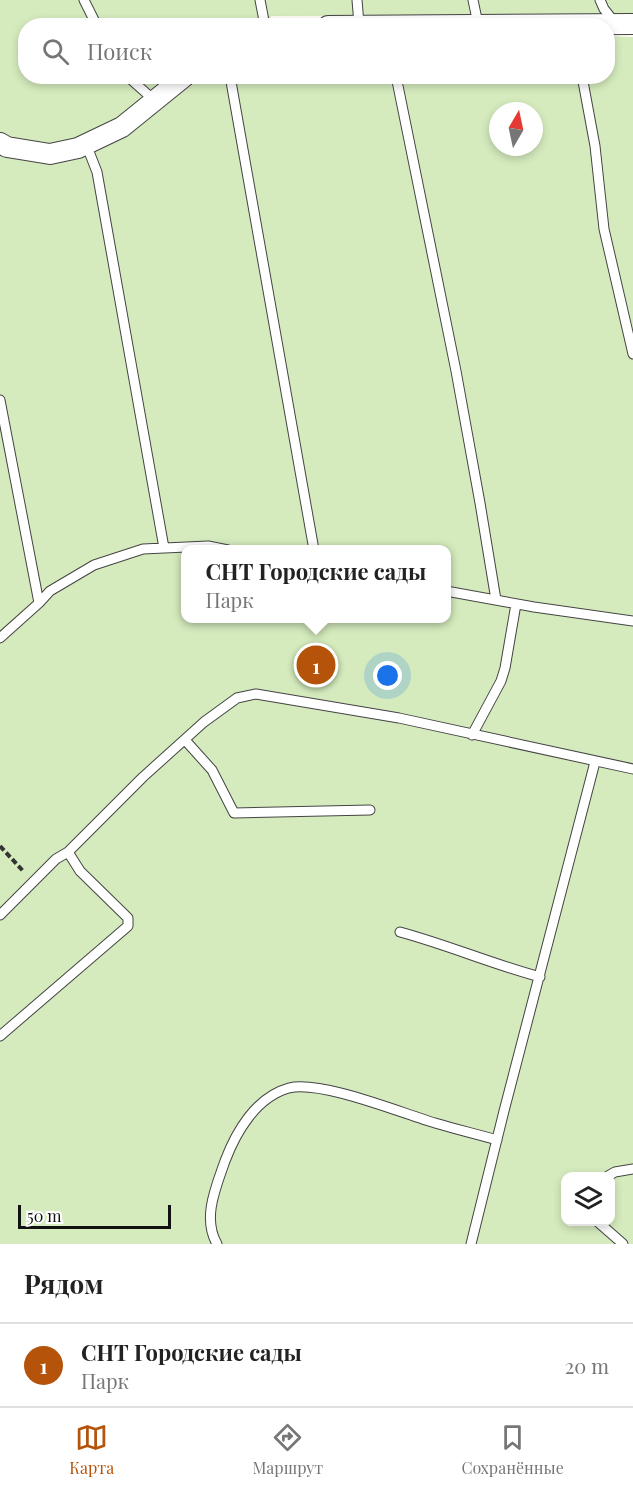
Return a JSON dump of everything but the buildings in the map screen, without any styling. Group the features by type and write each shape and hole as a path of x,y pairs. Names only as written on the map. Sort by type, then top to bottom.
{"street":[{"path":"0,144 50,154 86,144 122,127 175,84"}],"lane":[{"path":"84,0 93,18"},
{"path":"260,0 263,18"},
{"path":"357,0 358,18"},
{"path":"473,0 477,18"},
{"path":"600,0 604,9 624,24"},
{"path":"136,84 154,100"},
{"path":"231,84 313,545"},
{"path":"398,84 460,393 496,600"},
{"path":"583,84 595,146 604,229 633,354"},
{"path":"86,144 97,172 164,548"},
{"path":"0,400 39,603"},
{"path":"0,638 50,591 94,565 143,549 181,547"},
{"path":"451,592 633,621"},
{"path":"472,735 501,681 516,604"},
{"path":"0,915 56,860 68,852 143,777 204,722 237,698 256,694 399,718 633,769"},
{"path":"185,740 212,770 234,813 370,810"},
{"path":"471,1244 595,762"},
{"path":"0,1036 128,926 128,918 80,871 68,852"},
{"path":"400,932 444,944 497,965 540,978"},
{"path":"217,1244 211,1234 210,1209 226,1159 246,1119 269,1098 290,1088 321,1089 496,1140"},
{"path":"615,1172 633,1169"},
{"path":"603,1226 623,1244"}],"path":[{"path":"0,846 34,882"}],"green space":[{"path":"0,0 633,0 633,15 18,18 18,84 615,84 615,36 633,37 633,1244 0,1244"}],"place":[{"name":"СНТ Городские сады","path":"316,665"}]}
